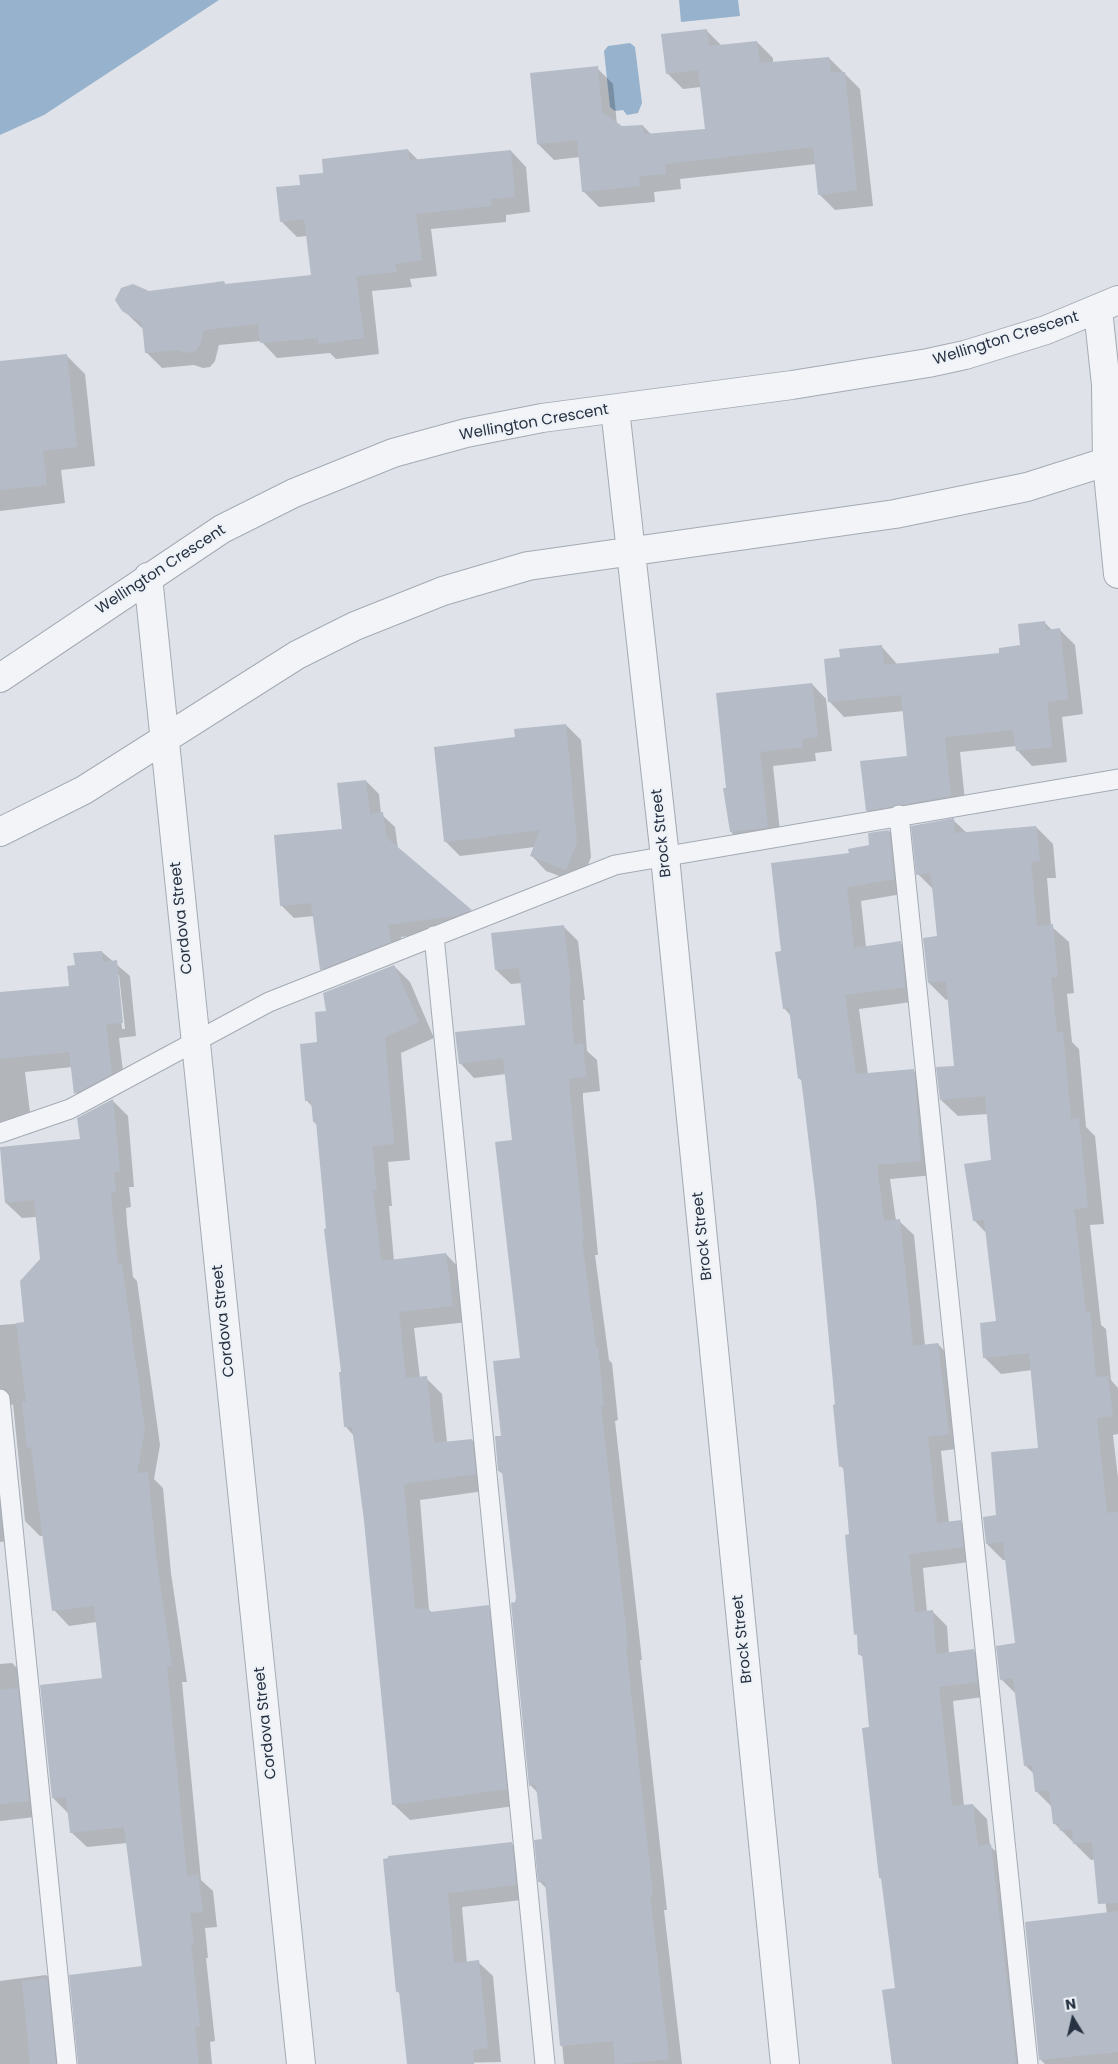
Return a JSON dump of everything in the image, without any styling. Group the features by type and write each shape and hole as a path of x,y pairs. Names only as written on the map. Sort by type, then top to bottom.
{"street":[{"name":"Wellington Crescent","path":"0,678 222,529 252,513 334,476 392,453 517,423 792,385 928,363 1002,344 1108,305"},
{"path":"1108,305 1106,385 1118,574"},
{"name":"Brock Street","path":"615,409 665,857 786,2064"},
{"path":"0,832 84,790 297,655 364,622 443,590 528,566 896,514 1027,487 1112,461"},
{"name":"Cordova Street","path":"148,577 301,2064"}],"lane":[{"path":"0,1133 70,1109 195,1040 269,1002 615,865 1118,779"},
{"path":"899,815 1028,2064"},
{"path":"434,936 545,2064"},
{"path":"0,1399 67,2064"}],"water":[{"path":"0,0 219,0 44,115 0,135"},
{"path":"679,0 738,0 740,16 681,22"},
{"path":"630,43 635,47 642,103 638,113 627,115 623,110 615,111 610,107 604,51 608,46"}],"building":[{"path":"707,29 709,46 757,41 760,63 829,57 831,72 845,72 857,190 818,195 813,147 665,164 666,174 639,176 640,186 582,192 577,140 537,144 530,73 598,66 602,112 622,126 643,125 644,134 705,129 698,70 666,74 661,34"},
{"path":"408,149 410,160 511,150 515,197 491,199 491,206 416,214 422,260 395,264 397,272 356,276 364,338 319,344 318,338 260,343 258,324 204,330 200,345 195,351 187,353 177,350 145,353 142,323 122,311 115,300 121,288 133,284 149,291 224,281 225,284 311,275 304,219 280,222 276,187 300,185 299,175 323,173 322,159"},
{"path":"67,354 77,447 43,451 47,485 0,490 0,361"},
{"path":"1045,621 1046,630 1060,628 1068,699 1047,702 1052,747 1016,751 1013,730 945,737 951,796 866,811 860,761 907,756 901,695 828,702 824,659 840,657 839,649 882,645 884,665 999,653 999,648 1020,645 1018,624"},
{"path":"812,683 818,737 802,739 803,747 760,752 768,827 730,832 723,788 726,788 716,693"},
{"path":"566,724 577,842 566,870 530,856 540,830 444,842 434,747 515,737 514,729"},
{"path":"366,780 370,814 383,812 386,837 472,910 455,916 388,925 391,942 320,970 311,903 280,906 274,835 342,829 337,783"},
{"path":"954,818 955,833 1036,826 1040,861 1031,862 1037,926 1053,924 1058,977 1051,977 1057,1032 1063,1032 1071,1119 1079,1118 1088,1208 1074,1209 1086,1312 1090,1311 1096,1377 1108,1376 1113,1416 1097,1418 1107,1513 1118,1512 1118,1903 1098,1904 1092,1842 1073,1844 1072,1829 1060,1831 1059,1824 1053,1824 1049,1790 1035,1792 1032,1765 1024,1766 1013,1678 1000,1680 996,1646 1015,1643 1003,1542 986,1544 983,1517 996,1515 991,1452 1038,1448 1029,1353 983,1358 980,1323 996,1321 984,1220 973,1221 964,1164 991,1160 985,1096 940,1100 936,1067 954,1066 946,981 928,983 923,938 937,936 931,877 929,873 916,875 911,826"},
{"path":"889,830 894,879 847,887 854,948 901,941 905,987 845,995 856,1074 914,1069 921,1161 877,1165 884,1221 900,1219 913,1346 938,1343 949,1434 928,1437 937,1523 961,1520 963,1547 909,1554 915,1612 933,1610 936,1654 974,1649 977,1682 939,1687 952,1806 973,1804 978,1846 991,1844 1016,2062 1013,2064 892,2064 882,1990 895,1988 881,1878 879,1878 862,1728 869,1727 862,1654 858,1655 857,1634 854,1635 845,1535 849,1534 843,1466 839,1467 816,1202 801,1078 798,1079 789,1008 783,1009 775,952 781,951 771,863 849,853 848,849 869,845 868,833"},
{"path":"564,925 571,986 569,986 574,1045 583,1044 586,1077 569,1079 584,1241 582,1241 596,1347 598,1347 604,1406 601,1406 628,1646 626,1646 653,1896 650,1896 669,2059 622,2064 615,2064 613,2041 560,2046 545,1882 538,1882 534,1840 542,1839 536,1785 529,1786 511,1603 515,1602 516,1598 502,1471 498,1471 495,1436 501,1436 493,1361 520,1358 495,1142 512,1140 503,1058 459,1064 455,1032 525,1025 519,968 495,970 491,933"},
{"path":"102,951 103,962 117,960 123,1023 106,1024 112,1074 74,1094 69,1052 0,1059 0,992 69,986 67,966 75,965 73,953"},
{"path":"394,965 419,1022 385,1037 394,1144 372,1146 377,1190 373,1190 381,1261 446,1253 453,1306 399,1312 406,1378 427,1376 434,1443 472,1439 476,1474 404,1484 415,1609 429,1608 430,1612 489,1605 507,1789 392,1805 364,1521 352,1427 344,1427 339,1372 341,1372 324,1229 326,1228 316,1122 313,1122 311,1100 305,1101 300,1044 317,1042 315,1012 326,1011 323,993"},
{"path":"113,1099 120,1171 114,1172 116,1192 111,1193 112,1208 118,1264 122,1264 145,1429 137,1473 148,1472 156,1556 172,1666 167,1667 187,1876 198,1874 203,1912 190,1913 194,1943 191,1943 200,2026 195,2027 199,2064 78,2064 69,1975 142,1966 124,1827 70,1833 66,1797 52,1798 40,1685 102,1678 94,1606 52,1611 31,1447 27,1448 22,1402 26,1402 16,1323 24,1322 20,1281 40,1259 34,1200 5,1203 0,1147 80,1139 77,1118"},
{"path":"18,1688 29,1801 0,1804 0,1690"},
{"path":"512,1842 516,1885 448,1893 454,1963 479,1960 488,2048 473,2050 474,2064 407,2064 399,1991 396,1992 383,1859 388,1858 388,1856"},
{"path":"1118,1911 1118,2052 1039,2060 1025,1922"},
{"path":"47,1978 56,2064 30,2064 22,1981"}]}
